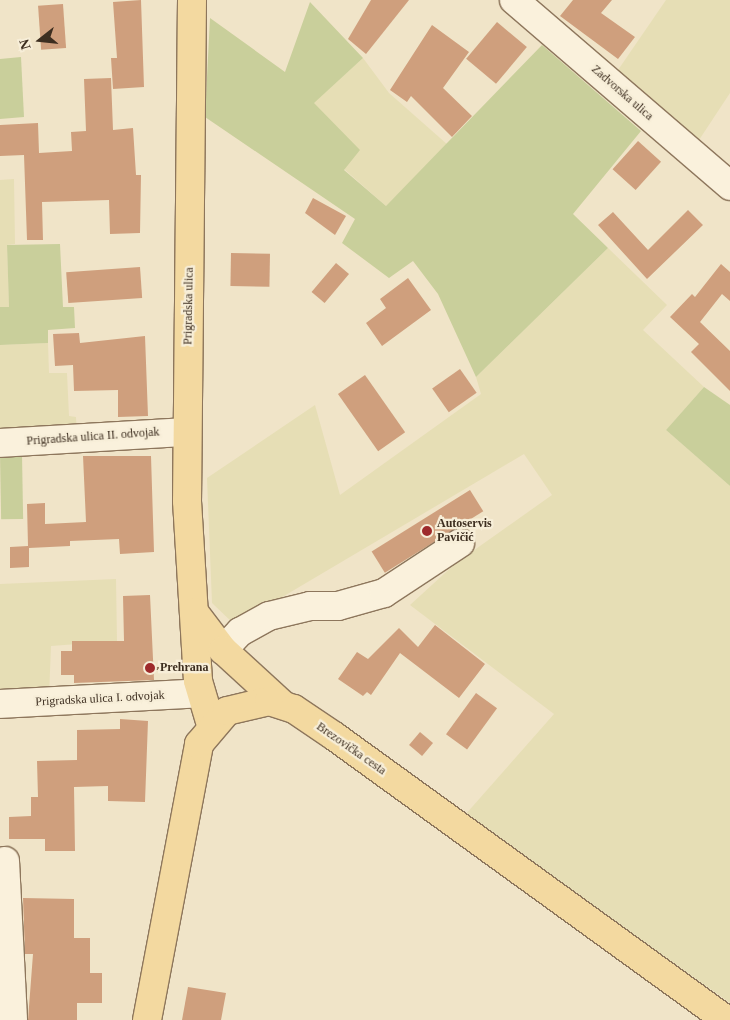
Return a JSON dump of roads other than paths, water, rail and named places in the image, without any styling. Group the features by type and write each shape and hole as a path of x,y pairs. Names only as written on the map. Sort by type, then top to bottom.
{"main road":[{"name":"Prigradska ulica","path":"192,0 186,432 194,612 200,693 211,725"},
{"path":"194,612 223,650 282,704"},
{"name":"Brezovička cesta","path":"147,1020 191,777 199,744 211,725 236,707 256,702 282,704 334,736 727,1020"}],"street":[{"name":"Zadvorska ulica","path":"514,0 730,186"},
{"name":"Prigradska ulica II. odvojak","path":"0,443 186,432"},
{"path":"223,650 240,632 269,616 310,606 338,606 384,593 460,543"},
{"name":"Prigradska ulica I. odvojak","path":"0,704 200,693"},
{"path":"5,861 13,1020"}],"place":[{"name":"Autoservis Pavičić","path":"427,531"},
{"name":"Prehrana","path":"150,668"}]}
